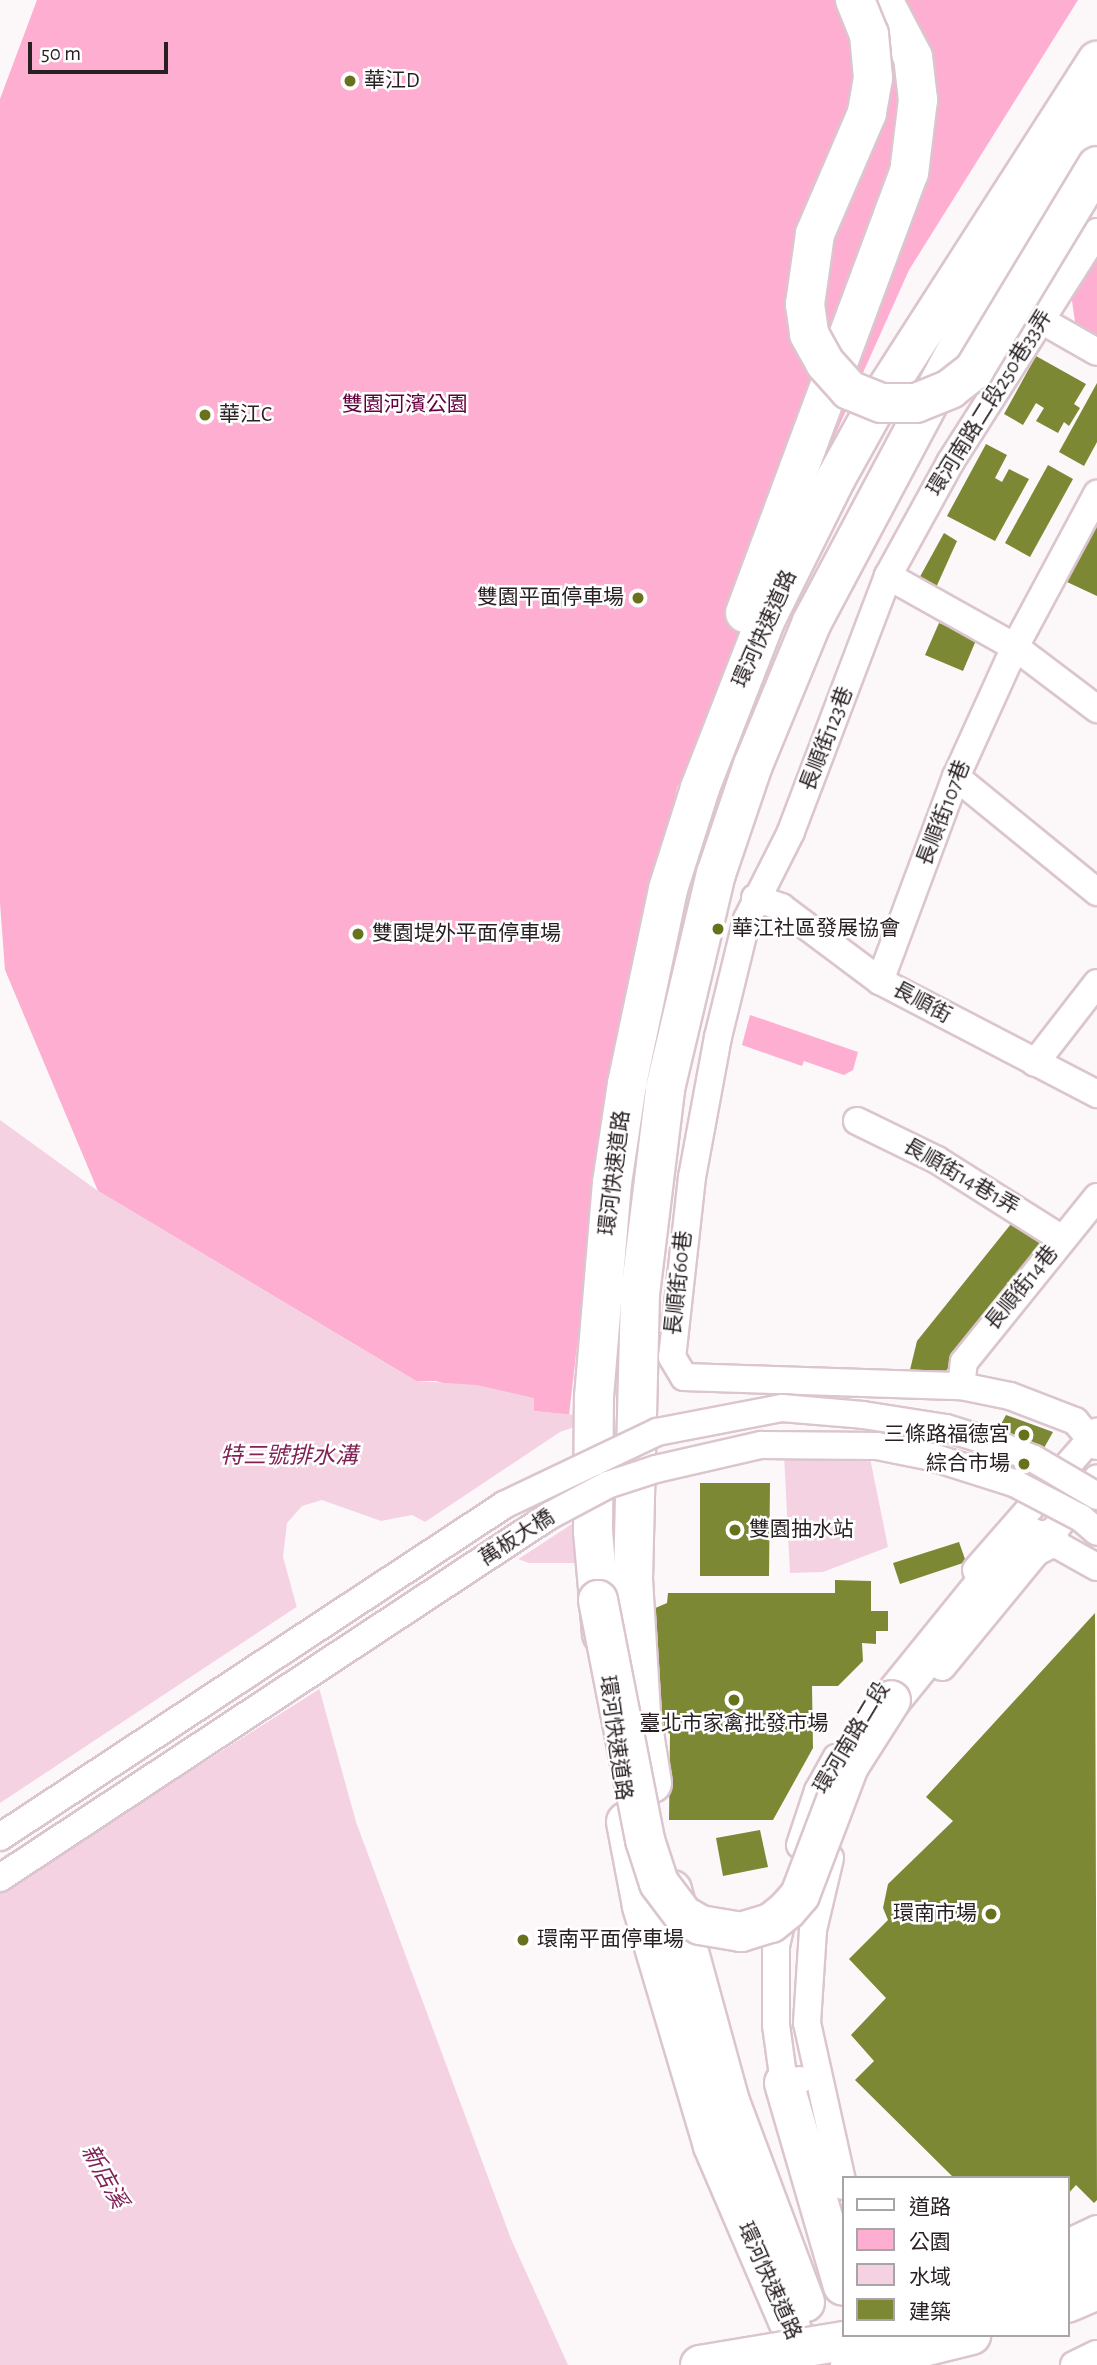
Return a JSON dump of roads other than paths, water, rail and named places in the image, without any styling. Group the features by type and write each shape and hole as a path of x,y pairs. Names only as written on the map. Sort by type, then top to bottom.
{"highway":[{"path":"855,0 869,34 873,78 867,113 815,234 805,304 809,334 825,363 849,390 882,402 916,402 950,388 974,370 1097,166"},
{"path":"700,788 745,611 909,173 918,100 913,57 883,0"},
{"name":"環河快速道路","path":"807,2365 713,2146 642,1906 612,1731 598,1600 594,1397 612,1183 645,989 668,889 700,788 766,619 836,478 880,399 1097,61"},
{"name":"環河快速道路","path":"832,2365 729,2099 663,1854 638,1681 633,1484 640,1294 650,1196 687,987 716,874 753,765 812,622 857,534 995,278 1097,111"},
{"path":"598,1600 645,1840 659,1884 683,1915 700,1926 741,1932 771,1923 787,1910 808,1877 822,1828 849,1766 891,1700 1002,1563 1034,1532"},
{"path":"800,2080 842,2281"},
{"path":"1069,2269 1097,2259"},
{"path":"1069,2303 1097,2290"},
{"path":"863,2337 873,2365"},
{"path":"700,2365 867,2337"},
{"path":"850,2365 963,2337"}],"street":[{"path":"838,0 860,47 860,84 853,116 804,236 793,302 796,332 807,357 824,382 847,402 876,413 911,416 940,408 988,374 1097,190"},
{"name":"環河南路二段250巷33弄","path":"888,576 950,463 1097,232"},
{"path":"1041,320 1097,352"},
{"name":"長順街107巷","path":"880,981 956,777 1015,648 1097,494"},
{"path":"888,576 1015,648 1097,709"},
{"name":"長順街123巷","path":"755,898 791,832 888,576"},
{"path":"956,777 1097,892"},
{"name":"長順街","path":"755,898 781,907 880,981 1097,1094"},
{"name":"長順街60巷","path":"755,898 718,1037 694,1164 672,1357 684,1377 961,1386 1028,1400 1075,1421 1095,1439"},
{"path":"1035,1063 1097,983"},
{"name":"長順街14巷1弄","path":"857,1121 937,1160 1062,1239"},
{"name":"長順街14巷","path":"961,1386 964,1362 1097,1197"},
{"name":"萬板大橋","path":"0,1837 504,1505 657,1432 782,1408 863,1415 946,1428 998,1444 1034,1458 1097,1496"},
{"name":"環河南路二段","path":"800,2080 807,2023 807,1978 826,1873 848,1804 881,1741 1034,1532 1095,1439"},
{"name":"萬板大橋","path":"0,1878 549,1516 619,1481 709,1453 761,1445 877,1446 932,1457 1014,1483 1097,1531"},
{"name":"環河南路二段","path":"842,2184 800,2080 773,1994 776,1946 797,1853 818,1791 878,1689 1008,1532 1034,1532 1097,1478"},
{"path":"1034,1532 1097,1567"},
{"path":"818,1791 848,1804"},
{"path":"1069,2242 1097,2229"},
{"path":"900,2337 911,2365"},
{"path":"1074,2365 1097,2354"}],"water":[{"path":"0,1120 98,1191 416,1381 477,1385 534,1398 534,1411 577,1415 578,1563 529,1563 450,1535 412,1515 381,1521 322,1500 302,1506 287,1523 283,1557 356,1822 511,2239 568,2365 0,2365"},
{"path":"784,1454 870,1458 888,1547 823,1572 790,1573"}],"place":[{"name":"華江D","path":"350,81"},
{"name":"華江C","path":"205,415"},
{"name":"雙園平面停車場","path":"638,598"},
{"name":"華江社區發展協會","path":"718,929"},
{"name":"雙園堤外平面停車場","path":"358,934"},
{"name":"三條路福德宮","path":"1024,1435"},
{"name":"綜合市場","path":"1024,1464"},
{"name":"雙園抽水站","path":"735,1530"},
{"name":"臺北市家禽批發市場","path":"734,1700"},
{"name":"環南市場","path":"991,1914"},
{"name":"環南平面停車場","path":"523,1940"}],"park label":[{"name":"雙園河濱公園","path":"405,405"}],"water label":[{"name":"特三號排水溝","path":"289,1457"},
{"name":"新店溪","path":"103,2177"}]}
